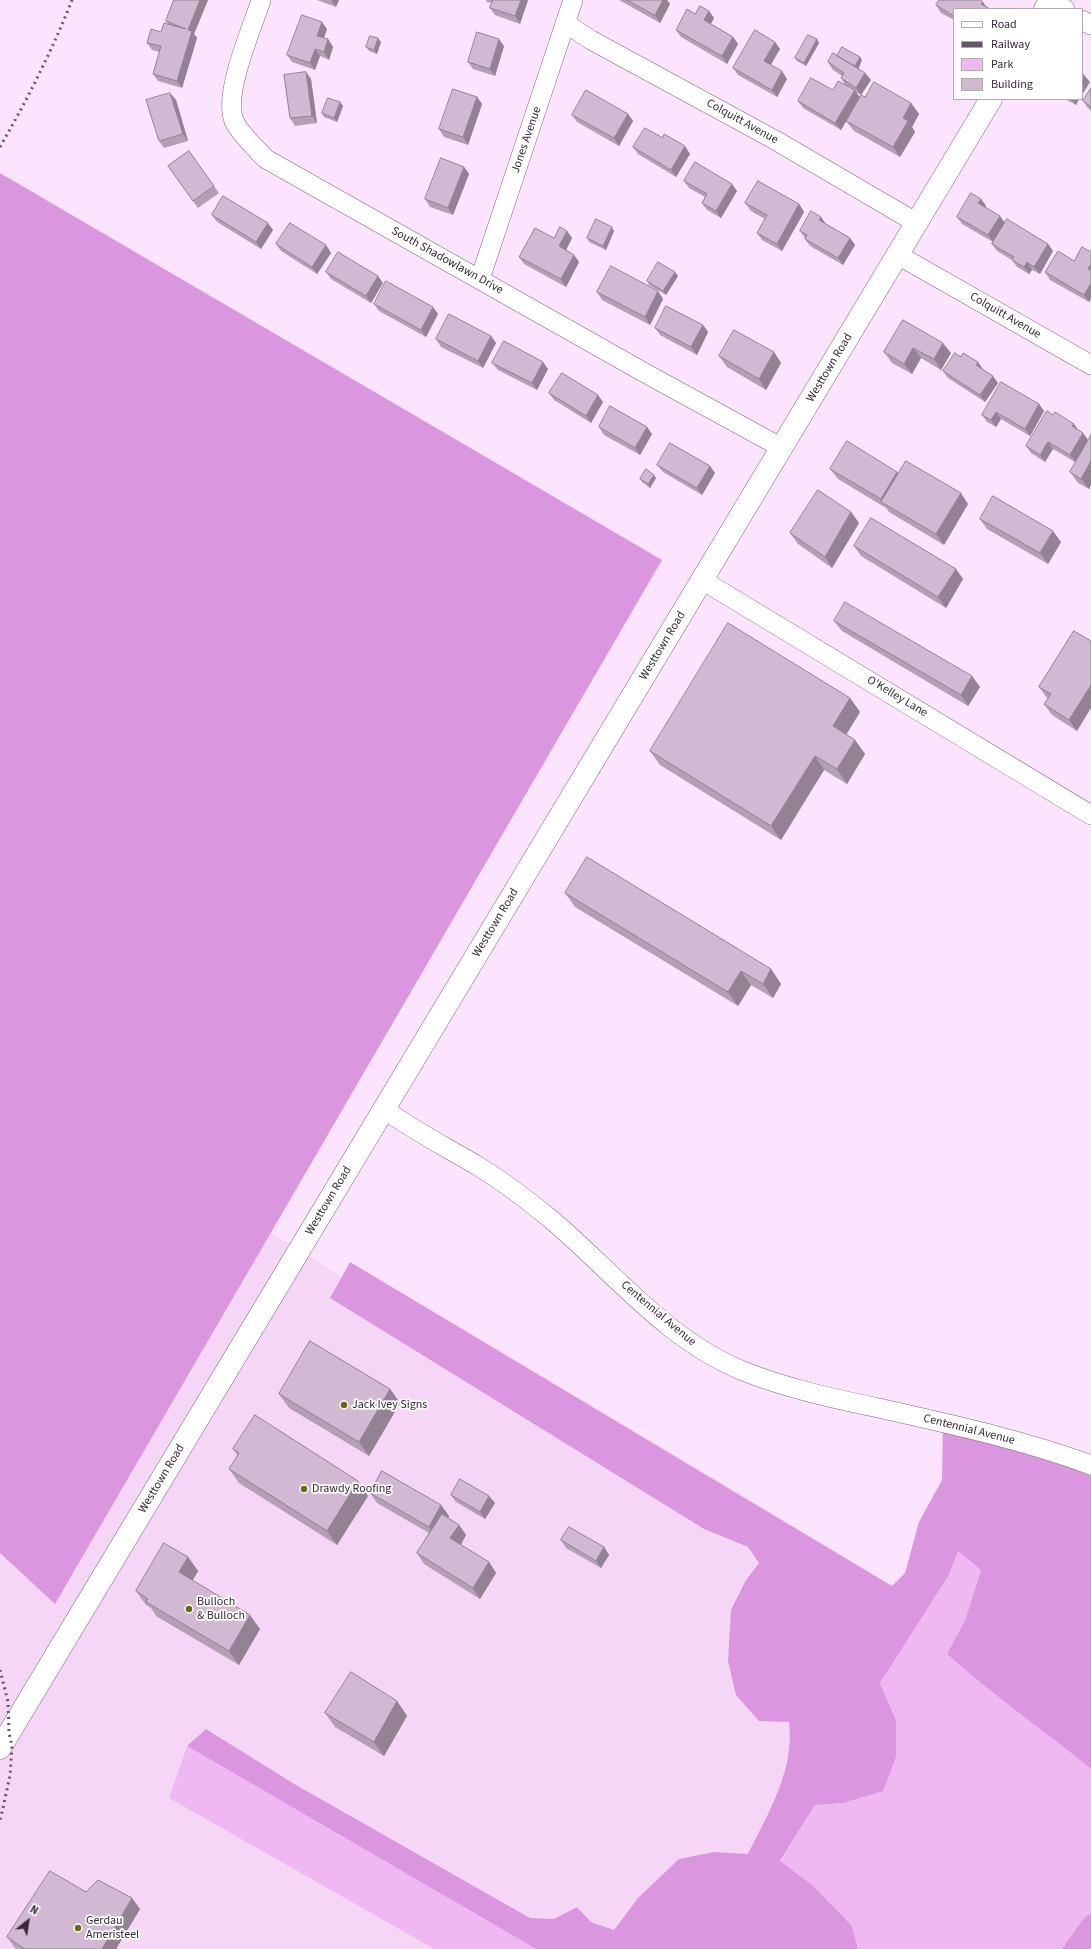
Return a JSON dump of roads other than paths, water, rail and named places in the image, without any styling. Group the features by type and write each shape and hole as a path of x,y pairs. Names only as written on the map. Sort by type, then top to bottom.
{"street":[{"name":"South Shadowlawn Drive","path":"261,0 232,94 232,114 235,123 266,159 645,373 782,448"},
{"name":"Jones Avenue","path":"480,279 573,0"},
{"path":"1051,0 1064,8"},
{"name":"Colquitt Avenue","path":"565,23 591,40 775,140 917,223"},
{"name":"Westtown Road","path":"0,1748 990,100"},
{"name":"Colquitt Avenue","path":"898,255 1091,365"},
{"name":"O'Kelley Lane","path":"702,580 1091,815"},
{"name":"Centennial Avenue","path":"384,1109 411,1128 478,1166 507,1186 553,1222 653,1313 701,1350 736,1367 805,1392 980,1431 1091,1464"}],"railway":[{"path":"0,147 39,75 72,0"},
{"path":"0,1670 8,1702 9,1733 12,1746 10,1776 0,1821"}],"place":[{"name":"Jack Ivey Signs","path":"344,1405"},
{"name":"Drawdy Roofing","path":"304,1489"},
{"name":"Bulloch & Bulloch","path":"189,1609"},
{"name":"Gerdau Ameristeel","path":"78,1928"}]}
